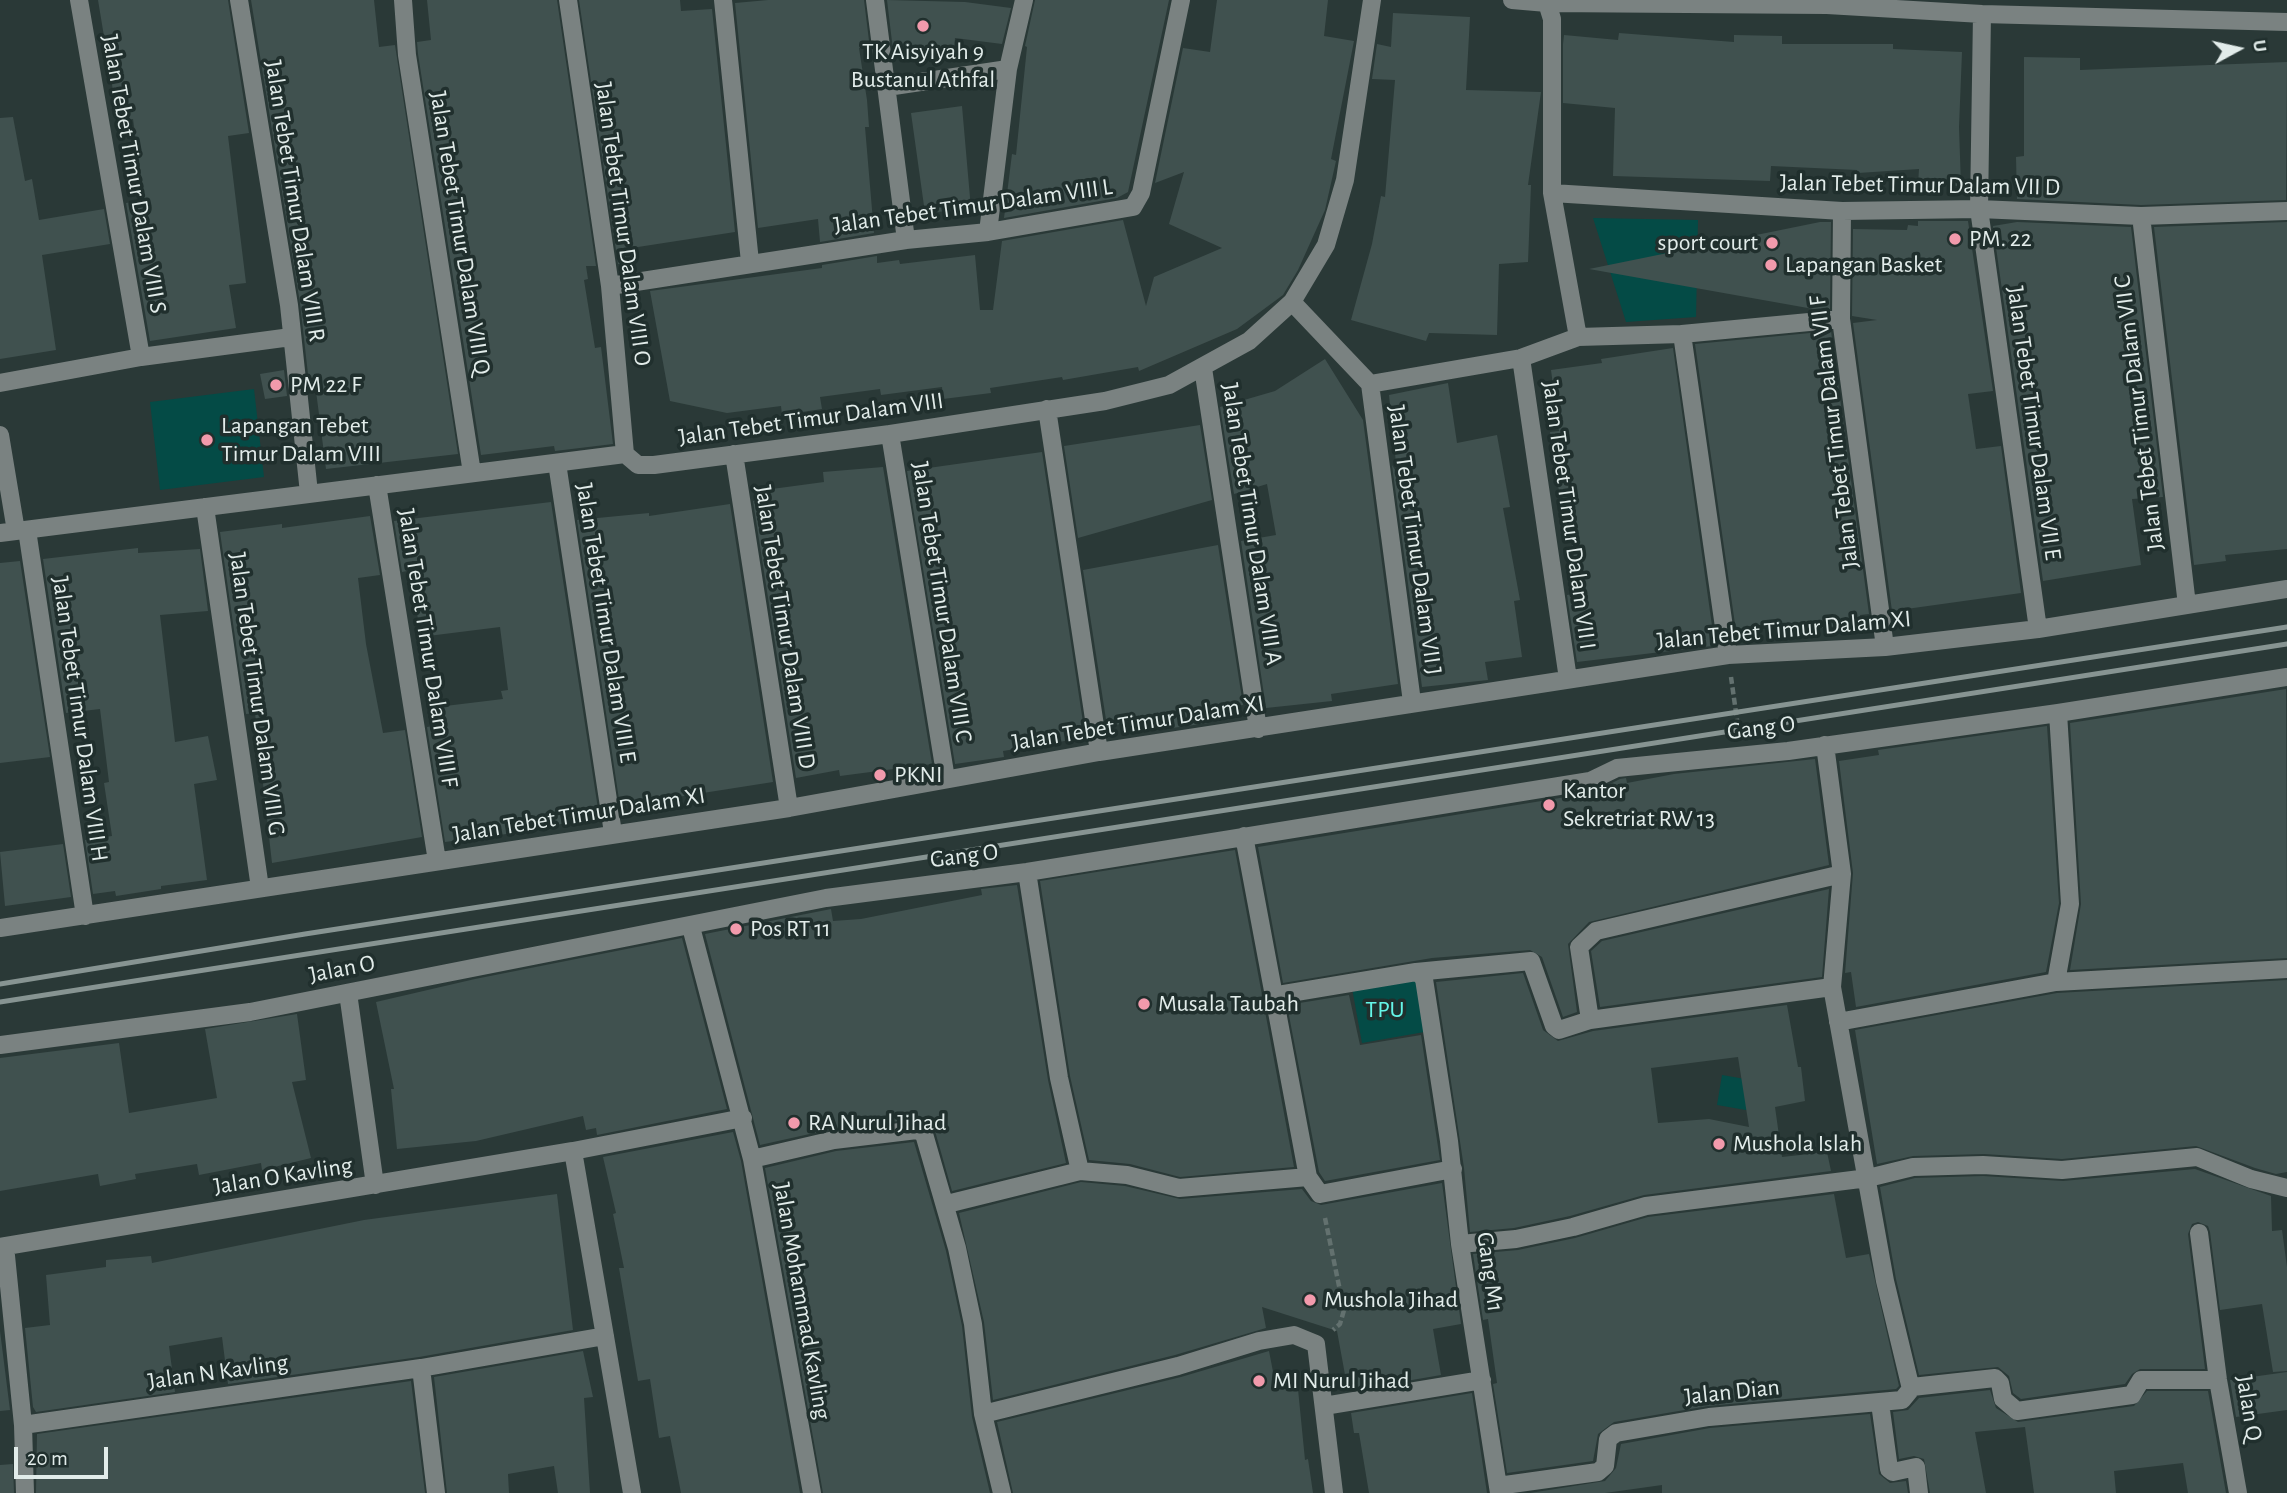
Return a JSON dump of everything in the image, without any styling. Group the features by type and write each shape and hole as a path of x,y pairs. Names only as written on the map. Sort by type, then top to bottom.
{"street":[{"name":"Jalan Tebet Timur Dalam VIII S","path":"79,0 141,357"},
{"name":"Jalan Tebet Timur Dalam VIII R","path":"239,0 289,305 309,493"},
{"name":"Jalan Tebet Timur Dalam VIII Q","path":"403,0 411,80 472,472"},
{"name":"Jalan Tebet Timur Dalam VIII O","path":"568,0 610,286 625,454"},
{"path":"723,0 750,262"},
{"path":"875,0 906,240"},
{"path":"988,232 1008,69 1024,0"},
{"name":"Jalan Tebet Timur Dalam VIII L","path":"610,286 750,262 906,240 988,232 1128,209 1137,202 1181,0"},
{"name":"Jalan Tebet Timur Dalam VIII","path":"14,531 625,454 638,465 646,465 734,454 890,434 1105,401 1169,385 1249,341 1292,302 1326,245 1345,180 1373,0"},
{"path":"1512,0 1547,3 1827,5 1982,14 2287,22"},
{"path":"1547,3 1552,19 1552,194 1578,337"},
{"name":"Jalan Tebet Timur Dalam VII E","path":"1982,14 1979,209 2038,629"},
{"path":"887,87 1008,69"},
{"name":"Jalan Tebet Timur Dalam VII D","path":"1552,194 1842,211 1979,209 2141,216 2287,211"},
{"name":"Jalan Tebet Timur Dalam VII F","path":"1842,211 1841,319 1885,647"},
{"name":"Jalan Tebet Timur Dalam VII C","path":"2141,216 2188,605"},
{"path":"1292,302 1370,384 1521,358 1578,337 1682,334 1841,319"},
{"path":"1682,334 1728,655"},
{"path":"0,383 141,357 291,337"},
{"name":"Jalan Tebet Timur Dalam VII I","path":"1521,358 1568,679"},
{"name":"Jalan Tebet Timur Dalam VIII A","path":"1203,368 1258,729"},
{"name":"Jalan Tebet Timur Dalam VII J","path":"1370,384 1412,702"},
{"path":"1047,409 1100,752"},
{"name":"Jalan Tebet Timur Dalam VIII C","path":"890,434 946,779"},
{"name":"Jalan Tebet Timur Dalam VIII H","path":"0,436 14,531 85,916"},
{"name":"Jalan Tebet Timur Dalam VIII D","path":"734,454 789,808"},
{"name":"Jalan Tebet Timur Dalam VIII E","path":"557,463 613,833"},
{"name":"Jalan Tebet Timur Dalam VIII F","path":"377,485 437,861"},
{"name":"Jalan Tebet Timur Dalam VIII G","path":"205,507 260,888"},
{"name":"Jalan Tebet Timur Dalam XI","path":"0,928 789,808 1100,752 1728,655 1885,647 2038,629 2287,589"},
{"name":"Gang O","path":"691,927 826,898 1027,872 1590,781 1617,768 1825,745 2058,713 2287,677"},
{"path":"2056,982 2070,904 2058,713"},
{"path":"1825,745 1842,874 1832,987 1885,1281 1912,1387"},
{"path":"1244,836 1308,1177 1320,1194 1453,1169 1424,979 1419,973"},
{"path":"1027,872 1059,1078 1080,1171"},
{"path":"1590,1020 1579,947 1596,931 1842,874"},
{"name":"Jalan O","path":"0,1045 250,1012 583,944 691,927"},
{"name":"Jalan Mohammad Kavling","path":"691,927 752,1159 812,1493"},
{"path":"1272,996 1419,973 1531,961 1553,1026 1559,1030 1590,1020 1832,987"},
{"path":"1838,1022 2056,982 2287,969"},
{"path":"348,993 375,1185"},
{"name":"Jalan O Kavling","path":"3,1247 573,1152 743,1118"},
{"path":"752,1159 834,1140 921,1131 947,1204 973,1324 983,1414 1002,1493"},
{"path":"573,1152 632,1493"},
{"path":"1460,1244 1516,1239 1683,1200 1868,1178 1913,1167 1983,1165 2062,1170 2197,1157 2251,1179 2287,1188"},
{"name":"Gang M1","path":"1453,1169 1460,1244 1498,1489"},
{"path":"947,1204 1080,1171 1127,1175 1179,1188 1308,1177"},
{"name":"Jalan Q","path":"2199,1233 2218,1380 2238,1493"},
{"path":"3,1247 23,1425 25,1493"},
{"path":"983,1414 1178,1366 1259,1341 1294,1335 1316,1344 1334,1493"},
{"name":"Jalan N Kavling","path":"23,1425 421,1368 605,1336"},
{"path":"421,1368 436,1493"},
{"path":"1919,1493 1916,1467 1893,1472 1889,1469 1880,1403 1902,1400 1912,1387 1995,1378 2000,1383 2003,1399 2017,1411 2132,1395 2141,1380 2218,1380"},
{"path":"1324,1406 1482,1380"},
{"name":"Jalan Dian","path":"1498,1489 1598,1472 1605,1466 1608,1439 1616,1433 1709,1417 1880,1403"}],"path":[{"path":"1734,699 1735,712"},
{"path":"1316,1344 1340,1324 1344,1310 1320,1194"}],"green space":[{"path":"1593,218 1698,220 1696,317 1626,322"},
{"name":"Lapangan Tebet Timur Dalam VIII","path":"254,389 264,477 160,490 150,402"},
{"name":"TPU","path":"1419,975 1430,1031 1362,1043 1352,988"},
{"path":"1722,1075 1768,1083 1763,1113 1717,1105"}],"building":[{"path":"98,0 228,0 249,133 228,136 246,283 229,285 236,328 150,341 126,203 144,200 133,119 118,121"},
{"path":"251,0 374,0 379,47 395,45 458,454 326,469 316,391 310,392 300,303"},
{"path":"427,0 557,0 596,266 586,266 588,279 584,280 595,348 601,347 613,444 555,451 554,446 481,455 418,54 417,42 431,40"},
{"path":"579,0 680,0 681,11 712,9 735,232 625,249 627,264 618,264"},
{"path":"768,0 864,0 870,49 859,48 867,100 869,127 865,127 874,233 820,242 818,219 758,228 735,3"},
{"name":"TK Aisyiyah 9 Bustanul Athfal","path":"887,0 965,2 1011,8 1002,44 955,38 954,52 893,50"},
{"path":"1035,0 1169,0 1128,192 1117,198 1004,218 1012,154 1016,155 1025,46"},
{"path":"1217,0 1328,0 1324,36 1354,41 1331,159 1336,161 1325,210 1298,270 1283,295 1237,329 1139,371 1138,367 1063,380 1062,377 990,388 991,393 943,399 942,387 881,395 880,389 820,397 822,409 782,415 781,406 727,413 670,401 650,291 822,268 822,265 877,256 877,263 899,260 900,264 975,255 980,310 993,310 1002,241 1123,220 1146,306 1154,277 1222,248 1169,224 1184,172 1155,183 1183,48 1210,52"},
{"path":"1393,13 1470,17 1466,90 1541,92 1528,185 1531,185 1528,262 1499,264 1497,335 1429,333 1426,341 1351,320 1372,244 1381,196 1385,197 1395,80 1372,79 1377,44 1391,47"},
{"path":"1619,33 1734,42 1734,35 1782,36 1782,44 1893,44 1893,49 1962,52 1959,127 1961,186 1918,185 1919,169 1858,173 1857,170 1771,166 1770,181 1613,176 1615,108 1563,103 1563,44 1564,35 1618,40"},
{"path":"2024,57 2080,58 2080,70 2287,62 2286,200 2141,205 2017,199 2016,157 2024,156"},
{"path":"962,106 971,209 925,213 911,113"},
{"path":"13,117 25,181 32,179 39,220 104,209 110,244 42,255 56,350 0,359 0,118"},
{"path":"1918,221 1968,221 1993,391 1968,394 1976,449 2001,446 2021,593 1892,611 1853,323 1877,320 1852,316 1853,229 1907,230 1908,225 1918,226"},
{"name":"Lapangan Basket","path":"1831,222 1830,309 1819,310 1589,269"},
{"path":"2017,222 2131,227 2163,497 2132,499 2141,565 2043,581 1993,226"},
{"path":"2287,222 2287,549 2225,555 2226,561 2194,565 2154,227"},
{"path":"1831,331 1869,614 1860,615 1861,623 1807,630 1807,623 1736,631 1695,344"},
{"path":"1673,348 1713,633 1710,634 1712,646 1577,662 1567,595 1579,593 1570,530 1565,531 1550,432 1559,431 1551,370 1602,363 1601,359"},
{"path":"1325,359 1363,420 1398,684 1331,694 1332,701 1266,708 1241,541 1276,535 1267,484 1234,494 1220,407 1275,391"},
{"name":"PM 22 F","path":"284,370 287,396 265,399 260,374"},
{"path":"1448,383 1457,443 1497,435 1510,507 1503,508 1520,600 1514,601 1522,657 1485,662 1488,680 1422,687 1392,465 1397,473 1389,395"},
{"path":"1200,425 1212,500 1078,538 1064,446"},
{"path":"1042,452 1084,729 1081,730 1083,738 1003,751 1004,757 955,764 907,471"},
{"path":"883,467 932,764 840,776 839,770 796,778 753,501 759,500 757,491 824,482 823,472"},
{"path":"551,502 598,809 592,810 593,818 514,833 445,842 427,727 439,725 437,707 503,699 501,691 508,690 500,627 420,637 412,570 402,572 394,521"},
{"path":"730,504 773,782 620,806 577,520 649,513 649,516"},
{"path":"370,516 380,575 358,578 366,644 383,733 405,730 422,837 272,863 255,713 246,714 220,532 282,524 282,528"},
{"path":"1218,545 1243,705 1206,709 1208,723 1172,728 1171,717 1107,726 1083,570"},
{"path":"138,548 138,553 200,549 208,611 160,615 175,742 208,736 217,780 194,784 207,880 116,896 115,891 93,894 85,840 112,836 104,783 109,782 100,709 66,713 43,559"},
{"path":"20,561 50,757 0,763 0,563"},
{"path":"2286,689 2287,958 2070,970 2081,904 2070,723"},
{"path":"2047,726 2059,903 2046,972 1856,1007 1851,972 1845,973 1853,873 1839,761 1879,755 1878,750"},
{"path":"1815,759 1829,865 1589,922 1568,944 1577,1012 1563,1017 1542,957 1530,950 1432,958 1283,983 1258,847 1603,791 1602,788 1626,778 1627,783 1674,774"},
{"path":"63,844 71,897 5,906 0,852"},
{"path":"1235,850 1294,1167 1180,1177 1130,1164 1089,1160 1070,1076 1040,881"},
{"path":"1017,885 1048,1080 1066,1163 952,1191 935,1131 930,1124 916,1119 832,1129 760,1145 705,934 831,909 833,921 861,919 982,895 981,889"},
{"path":"1829,889 1822,977 1600,1007 1591,951 1602,941"},
{"path":"682,938 727,1109 597,1135 596,1128 586,1130 583,1116 476,1141 397,1149 391,1089 394,1089 376,1002 475,979"},
{"path":"1523,973 1543,1030 1558,1041 1593,1031 1787,1005 1798,1067 1801,1067 1805,1101 1775,1107 1782,1157 1827,1152 1831,1171 1644,1195 1570,1216 1514,1228 1470,1232 1464,1168 1436,982","holes":["1738,1057 1749,1127 1709,1119 1658,1123 1651,1068"]},
{"path":"2287,980 2287,1172 2276,1174 2255,1168 2196,1146 2062,1159 1984,1154 1913,1156 1877,1164 1855,1030 2057,993"},
{"path":"1349,995 1360,1045 1421,1035 1440,1160 1325,1181 1319,1172 1287,1005"},
{"path":"297,1014 306,1080 292,1082 311,1158 262,1170 261,1163 199,1175 197,1164 135,1174 136,1179 100,1186 98,1174 0,1191 0,1058 119,1043 129,1113 217,1098 205,1029"},
{"path":"733,1132 741,1161 800,1493 681,1493 670,1436 659,1438 650,1379 638,1381 619,1268 624,1268 613,1214 616,1213 603,1157"},
{"path":"914,1142 946,1251 962,1326 972,1417 990,1493 823,1493 765,1168 836,1151"},
{"path":"2195,1169 2271,1196 2272,1231 2282,1230 2287,1267 2287,1371 2273,1372 2262,1304 2220,1310 2210,1232 2208,1226 2198,1222 2192,1224 2188,1234 2205,1369 2140,1369 2132,1374 2125,1384 2021,1399 2013,1393 2009,1376 1998,1367 1919,1375 1896,1279 1880,1187 1915,1178 1983,1176 2063,1181"},
{"path":"1081,1182 1125,1186 1180,1199 1302,1189 1311,1201 1321,1205 1442,1183 1461,1324 1433,1329 1441,1375 1348,1391 1337,1331 1262,1307 1266,1328 1175,1355 993,1400 984,1322 959,1213"},
{"path":"557,1194 573,1330 419,1357 228,1384 222,1337 169,1346 175,1392 36,1412 33,1407 25,1328 50,1325 46,1275 106,1267 106,1260 151,1256 152,1263 364,1220"},
{"path":"1834,1194 1846,1258 1869,1254 1899,1386 1896,1389 1708,1406 1614,1422 1598,1434 1593,1461 1507,1473 1493,1384 1497,1383 1488,1319 1483,1320 1473,1254 1518,1250 1575,1238 1648,1217"},
{"path":"0,1331 10,1410 0,1411"},
{"path":"583,1351 593,1397 584,1398 590,1493 558,1493 554,1466 508,1474 509,1493 447,1493 434,1377"},
{"path":"1269,1351 1275,1382 1297,1379 1305,1460 1308,1459 1313,1493 1013,1493 997,1422 1181,1377"},
{"path":"2287,1372 2287,1410 2236,1417 2230,1380"},
{"path":"411,1381 425,1493 36,1493 37,1434"},
{"path":"1990,1390 1996,1408 2018,1422 2134,1406 2147,1391 2208,1391 2226,1493 2188,1493 2183,1463 2114,1471 2116,1493 2034,1493 2025,1427 1975,1432 1986,1493 1930,1493 1924,1459 1914,1456 1899,1459 1893,1412 1908,1410 1919,1398"},
{"path":"1472,1393 1487,1493 1369,1493 1359,1433 1354,1433 1351,1413"},
{"path":"1870,1414 1879,1474 1890,1483 1906,1481 1908,1493 1662,1493 1662,1485 1605,1493 1530,1493 1605,1481 1616,1468 1621,1444 1710,1428"},
{"path":"13,1464 14,1493 0,1493 0,1465"}],"railway":[{"path":"0,984 305,934 2287,627"},
{"path":"0,1002 2287,644"}],"place":[{"name":"TK Aisyiyah 9 Bustanul Athfal","path":"923,26"},
{"name":"PM. 22","path":"1955,239"},
{"name":"sport court","path":"1772,243"},
{"name":"Lapangan Basket","path":"1771,265"},
{"name":"PM 22 F","path":"276,385"},
{"name":"Lapangan Tebet Timur Dalam VIII","path":"207,440"},
{"name":"PKNI","path":"880,775"},
{"name":"Kantor Sekretriat RW 13","path":"1549,805"},
{"name":"Pos RT 11","path":"736,929"},
{"name":"Musala Taubah","path":"1144,1004"},
{"name":"RA Nurul Jihad","path":"794,1123"},
{"name":"Mushola Islah","path":"1719,1144"},
{"name":"Mushola Jihad","path":"1310,1300"},
{"name":"MI Nurul Jihad","path":"1259,1381"}]}
